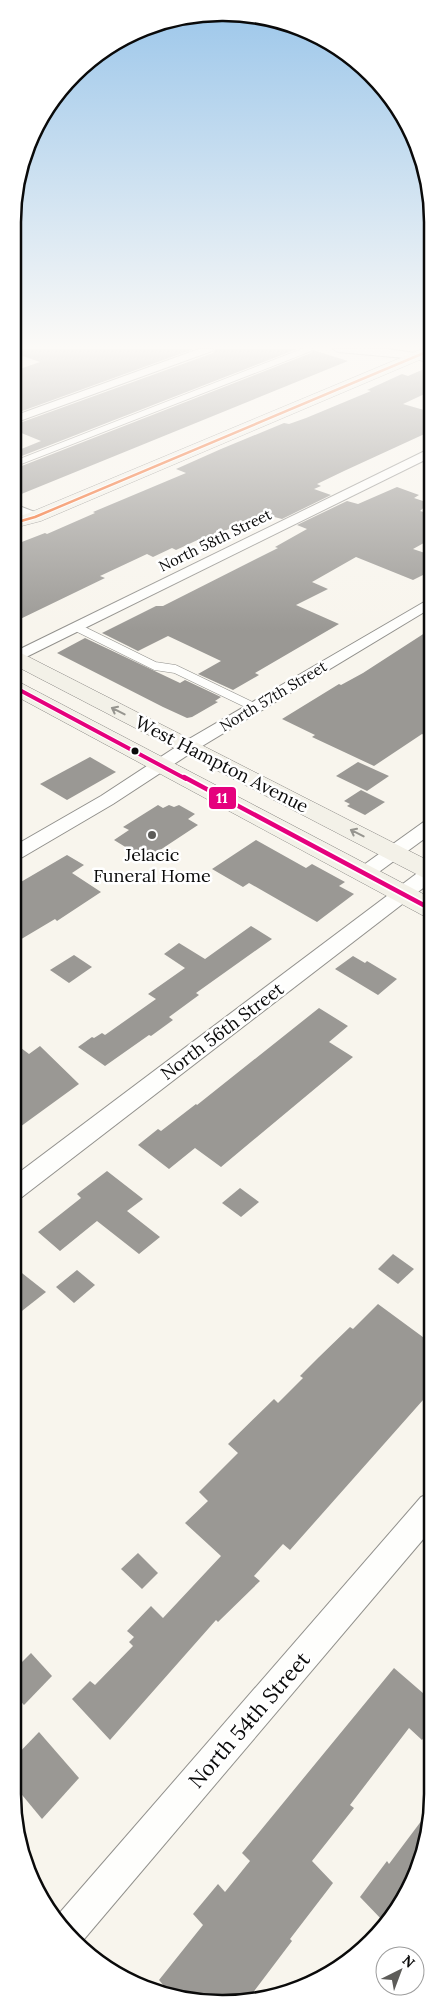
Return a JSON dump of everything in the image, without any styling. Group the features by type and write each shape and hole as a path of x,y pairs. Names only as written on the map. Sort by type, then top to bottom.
{"main road":[{"path":"21,514 196,443"},
{"name":"West Hampton Avenue","path":"21,662 424,868"},
{"name":"West Hampton Avenue","path":"21,691 424,905"}],"street":[{"name":"North 58th Street","path":"21,654 424,455"},
{"name":"North 57th Street","path":"21,850 107,800 188,747 424,606"},
{"path":"365,873 424,830"},
{"name":"North 56th Street","path":"21,1184 424,878"},
{"name":"North 54th Street","path":"72,1927 424,1515"}],"lane":[{"path":"21,461 68,443"},
{"path":"76,627 155,666 175,668 254,707"}],"building":[{"path":"36,443 55,443 21,456 21,449"},
{"path":"80,443 146,443 21,494 21,466"},
{"path":"235,443 405,443 317,484 321,486 314,489 331,495 282,519 263,514 176,550 172,548 153,557 147,554 100,576 105,578 21,619 21,542 45,533 47,534 95,513 93,512 186,473 176,469"},
{"path":"397,487 419,495 414,498 424,501 424,507 420,511 424,512 424,543 413,549 424,553 424,574 413,580 356,557 312,582 328,589 296,605 339,624 255,673 259,675 233,690 198,674 221,661 168,636 138,651 102,633 156,606 163,606 278,548 275,547 307,529 297,525 347,501 358,504"},
{"path":"424,634 424,735 422,734 374,766 312,737 315,735 282,719 339,684 341,685"},
{"path":"85,638 180,683 185,680 221,697 215,701 218,702 187,718 57,653"},
{"path":"90,757 116,772 67,800 40,784"},
{"path":"358,762 389,776 367,791 336,776"},
{"path":"361,790 385,802 365,815 347,806 350,804 344,801"},
{"name":"Jelacic Funeral Home","path":"158,805 163,808 169,805 174,807 179,805 195,814 188,819 198,825 151,856 146,853 132,851 114,840 129,830 123,827"},
{"path":"256,840 306,868 312,864 345,882 339,886 354,894 317,922 249,883 243,887 212,869"},
{"path":"67,855 84,865 72,873 101,892 57,921 55,919 21,939 21,882"},
{"path":"251,926 272,939 196,993 199,995 169,1017 173,1020 151,1036 149,1035 105,1066 78,1047 92,1037 94,1038 102,1033 105,1035 156,999 148,994 185,968 164,954 179,943 205,959"},
{"path":"74,955 92,967 69,983 50,970"},
{"path":"353,956 365,963 367,961 397,979 378,995 335,969"},
{"path":"319,1008 348,1026 329,1042 353,1057 221,1167 195,1148 169,1169 138,1145 158,1129 161,1131 197,1105"},
{"path":"40,1046 79,1084 21,1126 21,1048 29,1054"},
{"path":"107,1171 143,1199 127,1211 160,1237 139,1254 97,1221 60,1251 38,1232 81,1198 77,1194"},
{"path":"240,1188 259,1202 241,1217 222,1203"},
{"path":"393,1254 414,1269 398,1284 378,1269"},
{"path":"77,1270 95,1285 74,1303 56,1287"},
{"path":"21,1272 46,1292 21,1312"},
{"path":"378,1304 424,1338 424,1399 290,1550 283,1544 254,1576 260,1581 218,1622 216,1620 110,1740 72,1699 90,1681 95,1685 133,1646 129,1642 134,1637 127,1631 151,1606 163,1618 221,1556 185,1523 208,1501 199,1492 238,1453 228,1444 274,1399 278,1403 303,1378 300,1376 319,1357 350,1327 353,1329"},
{"path":"138,1553 158,1573 142,1589 121,1569"},
{"path":"31,1653 52,1676 24,1705 21,1702 21,1663"},
{"path":"394,1668 424,1694 424,1738 422,1740 409,1728 350,1805 354,1808 312,1861 333,1883 290,1939 292,1941 253,1992 222,1995 183,1991 164,1986 159,1980 203,1925 193,1914 218,1884 225,1892 250,1861 242,1853"},
{"path":"39,1732 79,1778 42,1819 21,1794 21,1751"},
{"path":"422,1820 417,1846 403,1883 380,1918 360,1897 387,1861 389,1864"}],"transit line":[{"path":"21,521 35,517 210,443"},
{"name":"11","path":"21,691 424,905"}],"place":[{"name":"Jelacic Funeral Home","path":"152,835"}]}
